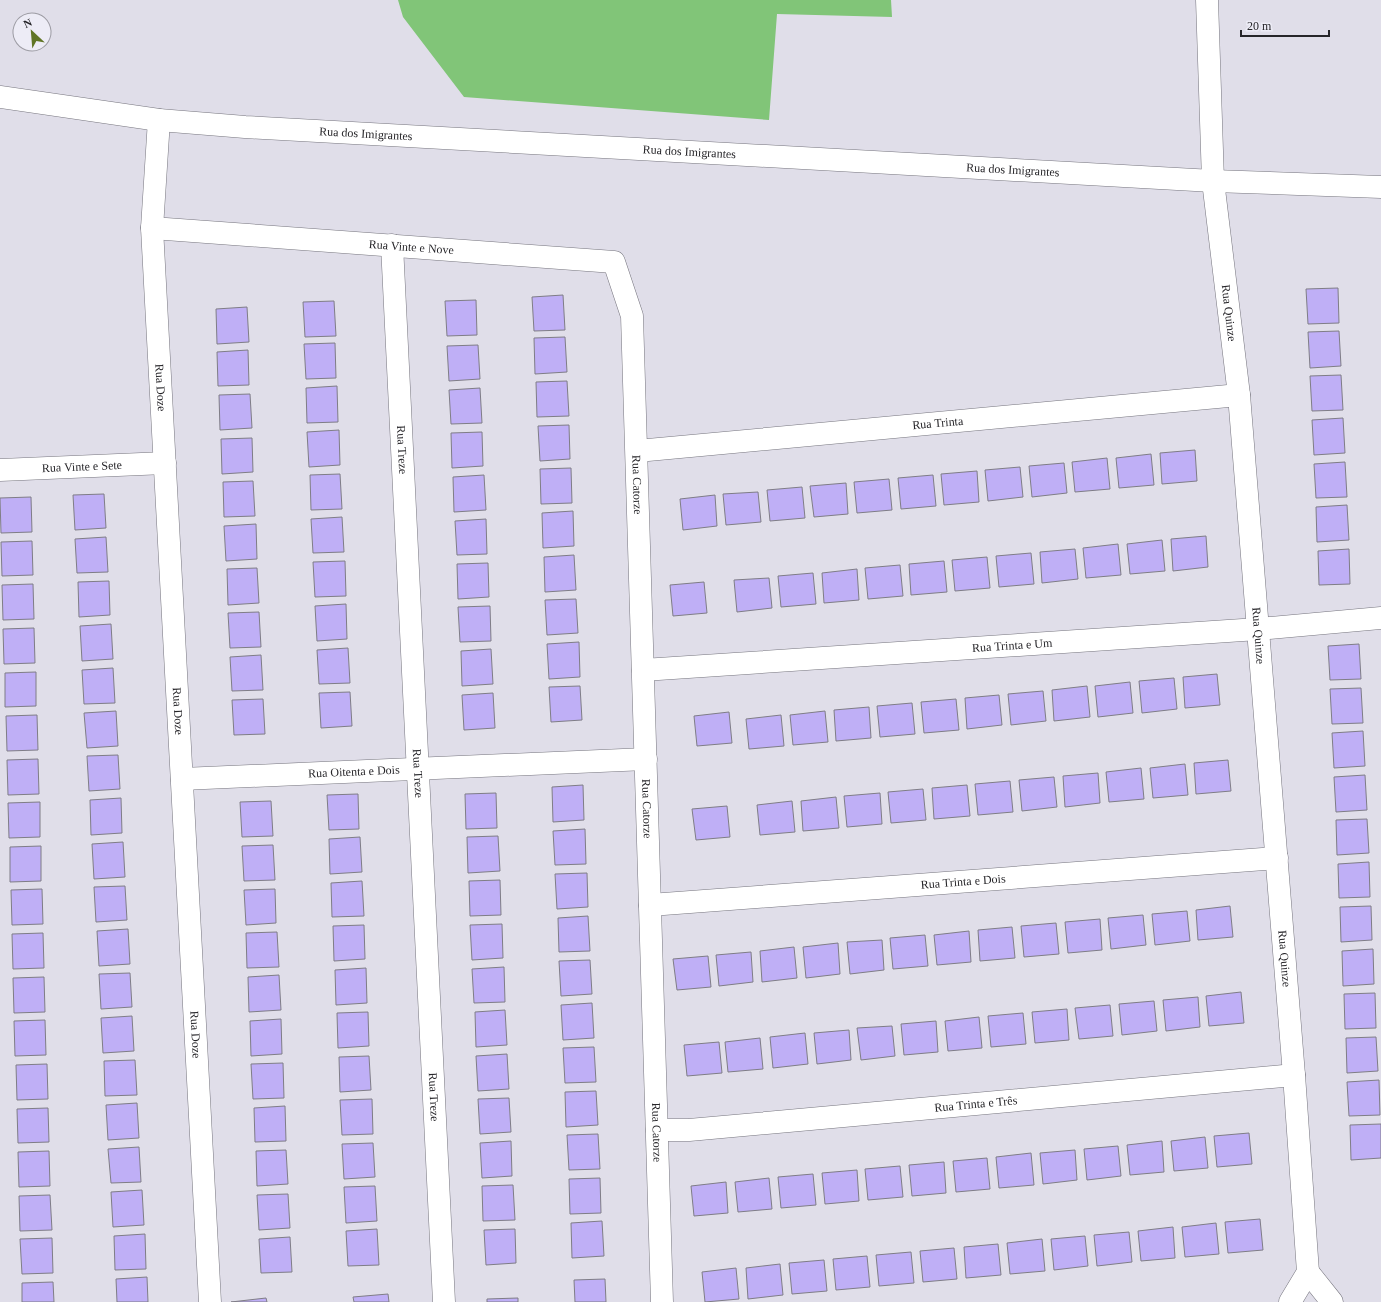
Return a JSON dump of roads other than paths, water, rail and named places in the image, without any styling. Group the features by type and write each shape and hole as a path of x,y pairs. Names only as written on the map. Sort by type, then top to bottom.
{"street":[{"name":"Rua Quinze","path":"1207,0 1213,181 1239,395 1294,1075 1308,1272"},
{"name":"Rua dos Imigrantes","path":"0,97 158,120 252,128 1213,181 1381,188"},
{"name":"Rua Doze","path":"158,120 152,228 210,1302"},
{"name":"Rua Vinte e Nove","path":"152,228 614,262 632,316"},
{"name":"Rua Treze","path":"392,245 444,1302"},
{"name":"Rua Catorze","path":"632,316 662,1302"},
{"name":"Rua Trinta","path":"637,451 1239,395"},
{"name":"Rua Vinte e Sete","path":"0,470 165,463"},
{"name":"Rua Trinta e Um","path":"643,670 1258,629 1381,618"},
{"name":"Rua Oitenta e Dois","path":"182,779 646,760"},
{"name":"Rua Trinta e Dois","path":"650,905 1276,858"},
{"name":"Rua Trinta e Três","path":"657,1130 689,1130 1294,1075"},
{"path":"1290,1302 1308,1272 1332,1302"}]}
